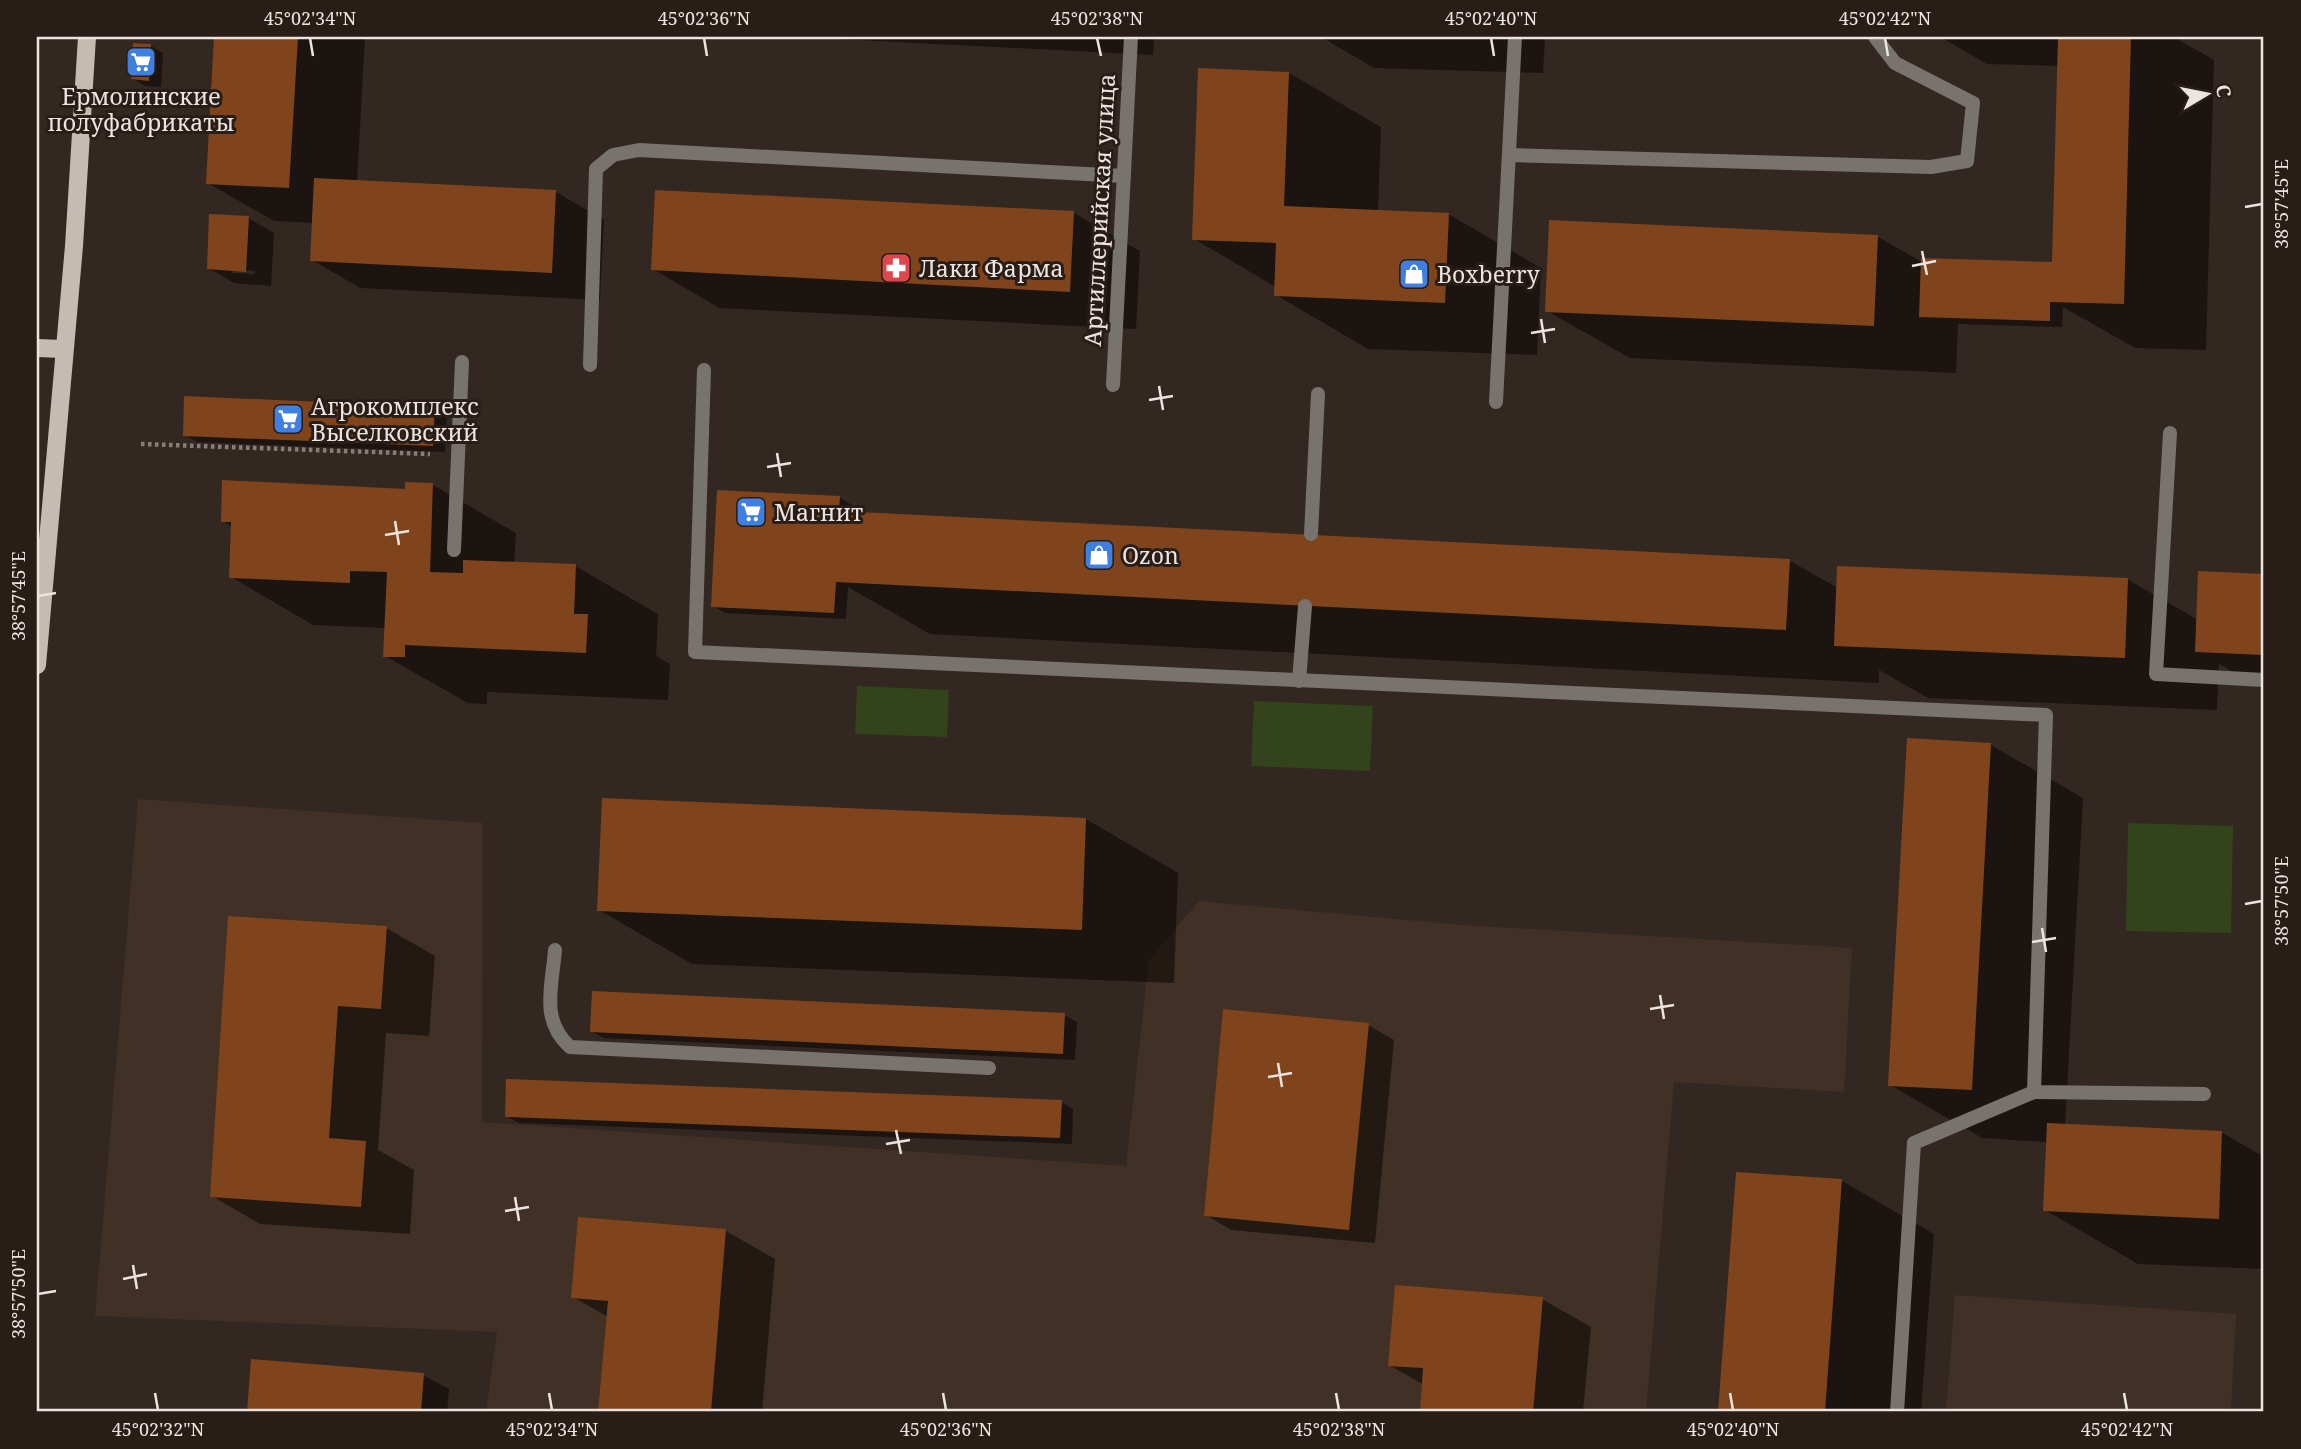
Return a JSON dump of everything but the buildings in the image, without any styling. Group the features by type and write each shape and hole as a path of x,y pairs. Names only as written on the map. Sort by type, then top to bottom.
{"main road":[{"path":"37,665 74,246 87,37"},
{"path":"37,348 63,349"}],"street":[{"name":"Артиллерийская улица","path":"1113,385 1131,37"},
{"path":"1496,402 1515,37"},
{"path":"1508,155 1931,167 1967,161 1973,103 1895,63 1875,37"},
{"path":"590,365 596,169 613,155 639,149 1124,176"},
{"path":"454,550 462,362"},
{"path":"704,370 695,652 2046,715 2034,1092"},
{"path":"1311,534 1318,394"},
{"path":"2170,433 2156,674 2264,680"},
{"path":"1299,681 1305,606"},
{"path":"555,950 550,1015 555,1034 570,1047 989,1068"},
{"path":"1897,1412 1914,1143 2034,1092 2204,1094"}],"path":[{"path":"141,444 435,454"}],"shaded area":[{"path":"138,799 483,823 482,1122 1126,1166 1149,960 1199,901 1463,925 1852,948 1844,1092 1674,1082 1646,1412 486,1412 497,1332 95,1316"},
{"path":"1955,1295 2236,1314 2231,1412 1946,1412"}],"green space":[{"path":"857,686 949,690 947,737 855,734"},
{"path":"1254,701 1373,706 1370,771 1251,766"},
{"path":"2128,823 2233,826 2231,933 2126,931"}],"place":[{"name":"Ермолинские полуфабрикаты","path":"141,62"},
{"name":"Лаки Фарма","path":"896,268"},
{"name":"Boxberry","path":"1414,274"},
{"name":"Агрокомплекс Выселковский","path":"288,419"},
{"name":"Магнит","path":"751,512"},
{"name":"Ozon","path":"1099,555"}]}
